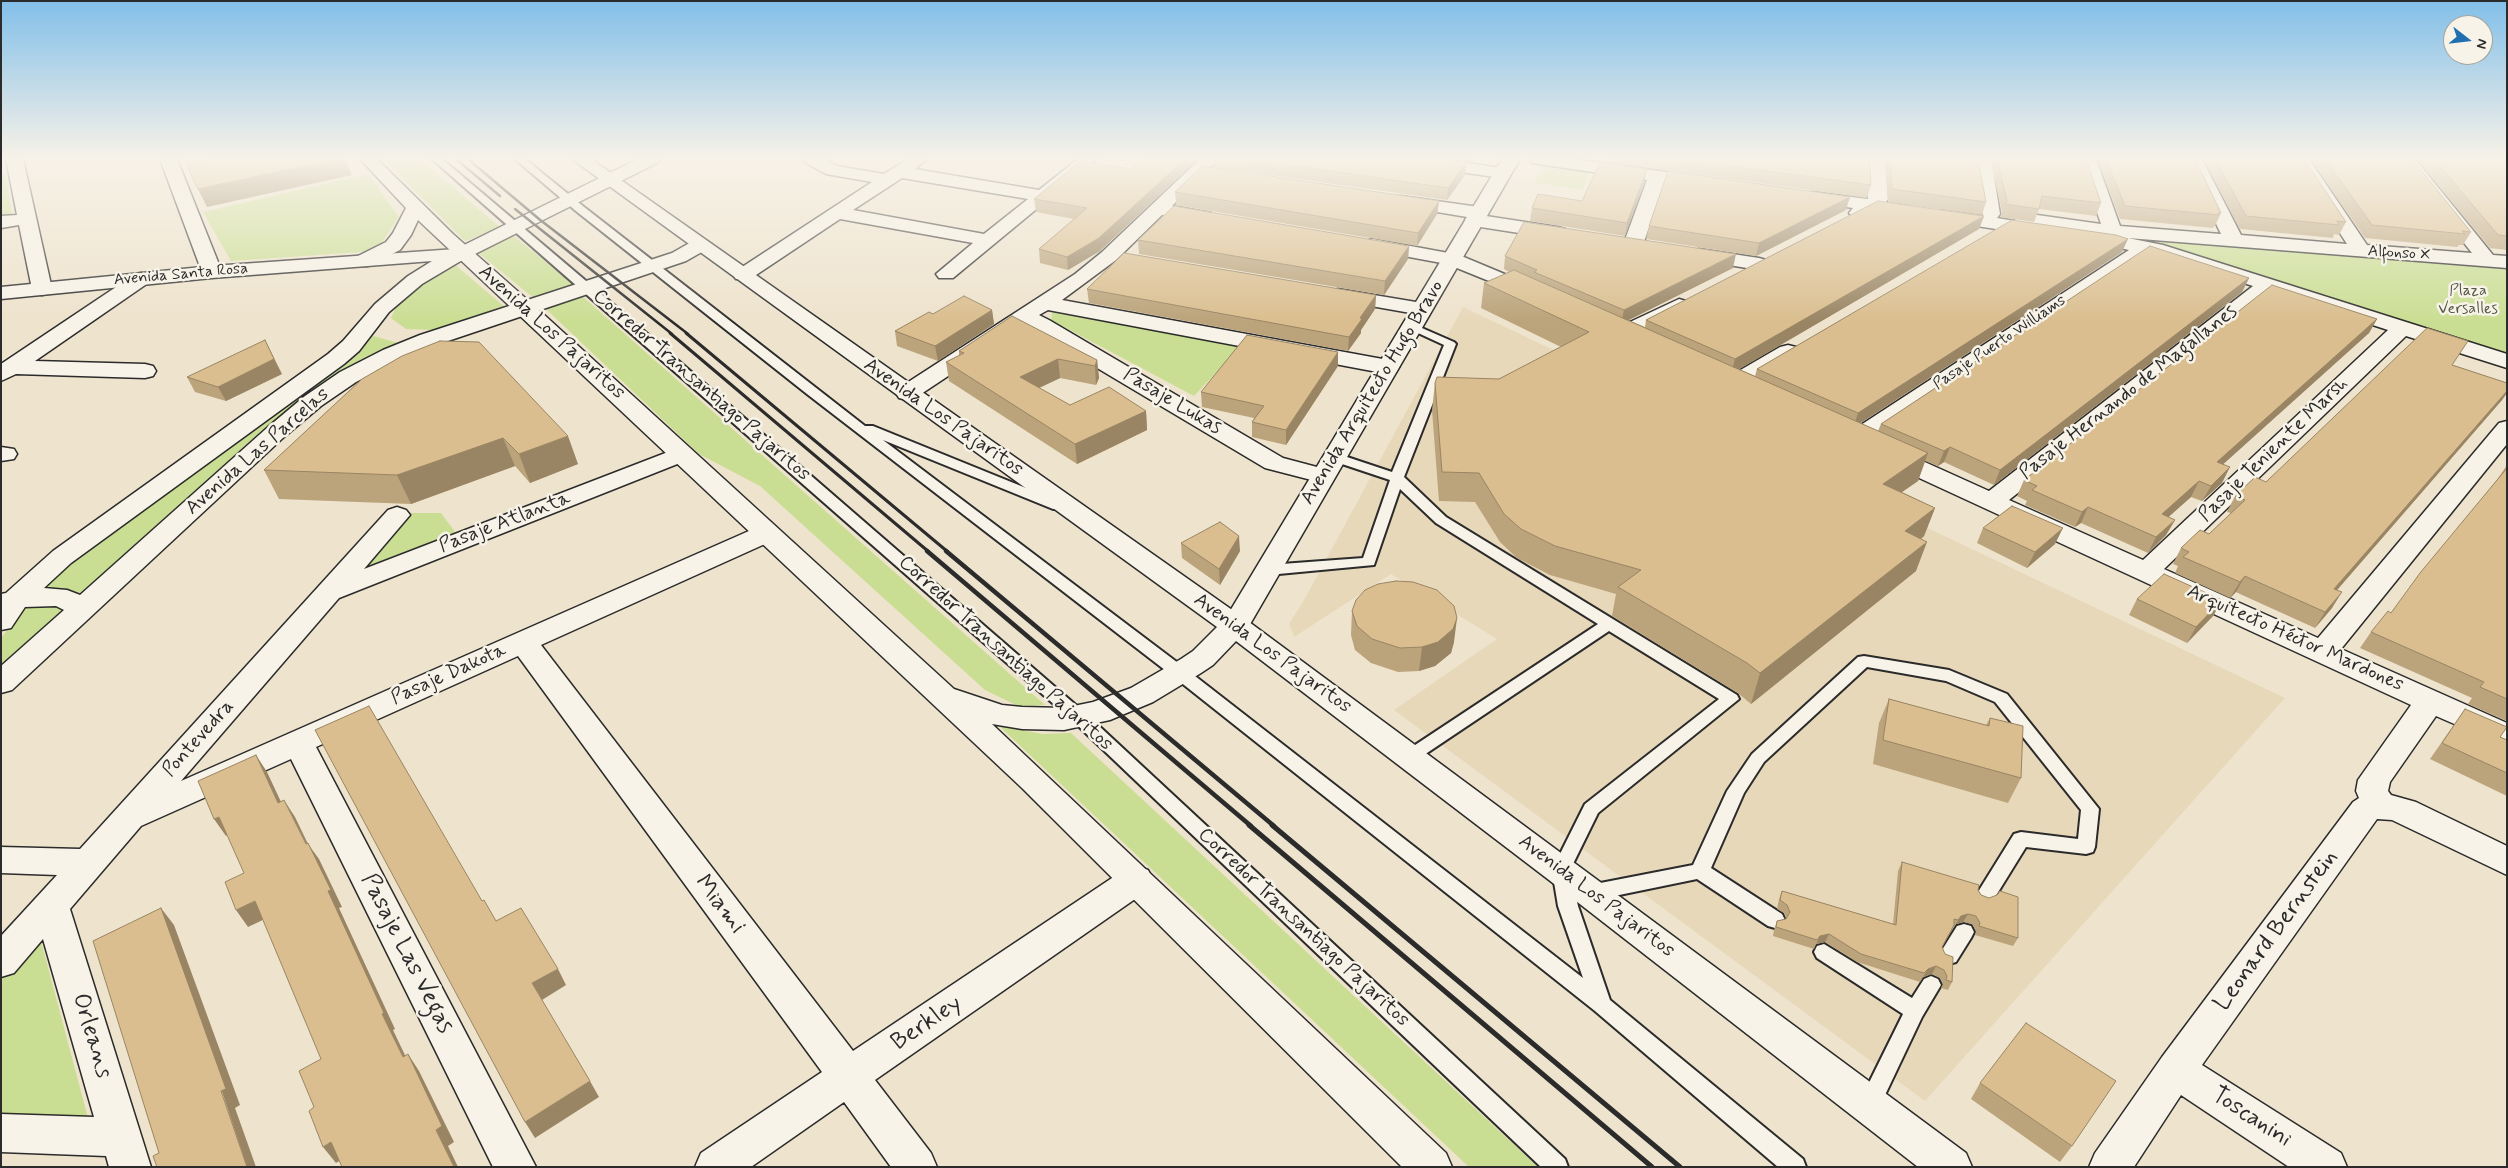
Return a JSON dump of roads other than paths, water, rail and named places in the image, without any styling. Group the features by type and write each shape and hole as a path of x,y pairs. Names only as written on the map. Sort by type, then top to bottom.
{"street":[{"path":"26,214 42,289"},
{"path":"189,214 212,272"},
{"path":"361,262 393,246 402,235 412,214"},
{"name":"Avenida Los Pajaritos","path":"421,214 941,694 1136,880 1431,1167"},
{"name":"Avenida Las Parcelas","path":"6,608 56,562 93,533 336,359 351,346 374,318 406,287 463,253 543,214"},
{"name":"Avenida Los Pajaritos","path":"656,214 1234,626 1561,870 1951,1167"},
{"path":"743,275 836,214"},
{"path":"840,214 988,240"},
{"path":"946,274 1021,214"},
{"path":"907,393 1119,257 1154,214"},
{"path":"1185,214 1224,220"},
{"path":"1459,214 1576,236"},
{"name":"Avenida Arquitecto Hugo Bravo","path":"941,694 999,715 1044,720 1079,717 1119,706 1142,695 1202,658 1234,626 1479,214"},
{"path":"1638,214 1623,243 1652,248"},
{"path":"1842,222 1856,214"},
{"path":"1959,214 2114,236 2507,362"},
{"path":"1997,214 1998,219"},
{"path":"2106,214 2114,236"},
{"path":"2221,214 2234,241"},
{"path":"2336,214 2360,251"},
{"path":"2455,214 2498,262"},
{"path":"1,222 27,219"},
{"path":"1979,240 1998,219"},
{"name":"Alfonso X","path":"2114,236 2234,241 2498,262"},
{"path":"1359,243 1452,259 1550,301"},
{"name":"Avenida Las Parcelas","path":"1,683 313,401 369,365 428,340 652,266 679,256 700,245"},
{"name":"Pasaje Puerto Williams","path":"1846,435 2146,246"},
{"path":"1681,252 1768,260 1734,277"},
{"name":"Avenida Santa Rosa","path":"1,293 212,272 463,253"},
{"name":"Avenida Santa Rosa","path":"361,262 397,269 405,276 406,287"},
{"path":"7,371 142,279"},
{"name":"Pasaje Hernando de Magallanes","path":"1991,502 2267,285"},
{"path":"1319,291 1417,318"},
{"path":"1648,346 1614,330 1693,298"},
{"path":"1046,303 1388,367"},
{"name":"Pasaje Lukas","path":"1024,317 1042,324 1274,463 1329,466"},
{"path":"374,318 378,328 390,336 406,340 428,340"},
{"name":"Pasaje Teniente Marsh","path":"2146,572 2402,328"},
{"path":"1733,384 1808,341"},
{"path":"7,371 145,371"},
{"path":"1708,373 1759,396"},
{"path":"2323,652 2507,428"},
{"name":"Arquitecto Héctor Mardones","path":"1846,435 2507,736"},
{"name":"Pasaje Atlanta","path":"329,592 682,454"},
{"name":"Pontevedra","path":"1,962 397,516"},
{"name":"Pasaje Dakota","path":"130,817 767,533"},
{"path":"6,608 56,597 67,599 82,609"},
{"name":"Miami","path":"523,642 916,1167"},
{"path":"2430,701 2374,780 2372,791 2380,805 2404,811 2507,862"},
{"name":"Pasaje Las Vegas","path":"298,742 515,1167"},
{"name":"Leonard Bernstein","path":"2110,1167 2176,1070 2365,811 2370,807 2380,805"},
{"path":"1,860 89,863"},
{"name":"Berkley","path":"716,1167 1136,880"},
{"name":"Orleans","path":"51,906 126,1152"},
{"name":"Toscanini","path":"2176,1070 2326,1167"},
{"path":"1,1133 126,1152"}],"lane":[{"name":"Corredor Transantiago Pajaritos","path":"500,214 1079,717 1557,1167"},
{"path":"587,214 850,422 1180,673 1602,1005 1796,1167"},
{"path":"1268,570 1369,562 1397,478 1450,344 1417,318"},
{"path":"850,422 1080,515"},
{"path":"1329,466 1397,478 1441,520 1731,699 1591,809 1561,870 1568,906 1602,1005"},
{"path":"1409,757 1609,624"},
{"path":"1700,871 1736,791 1758,758 1864,661 1949,676 2001,698 2090,809 2086,847 2021,839 1985,897"},
{"path":"1590,893 1700,871 1775,920"},
{"path":"1949,956 1964,932"},
{"path":"1824,952 1915,1011"},
{"path":"1869,1105 1915,1011 1932,985"}],"railway":[{"path":"521,214 672,334"},
{"path":"532,214 688,334"},
{"path":"670,333 929,552"},
{"path":"686,333 948,552"},
{"path":"927,551 1251,826"},
{"path":"946,551 1274,826"},
{"path":"1249,825 1652,1167"},
{"path":"1272,825 1680,1167"}],"park label":[{"name":"Plaza Versalles","path":"2468,301"}]}
